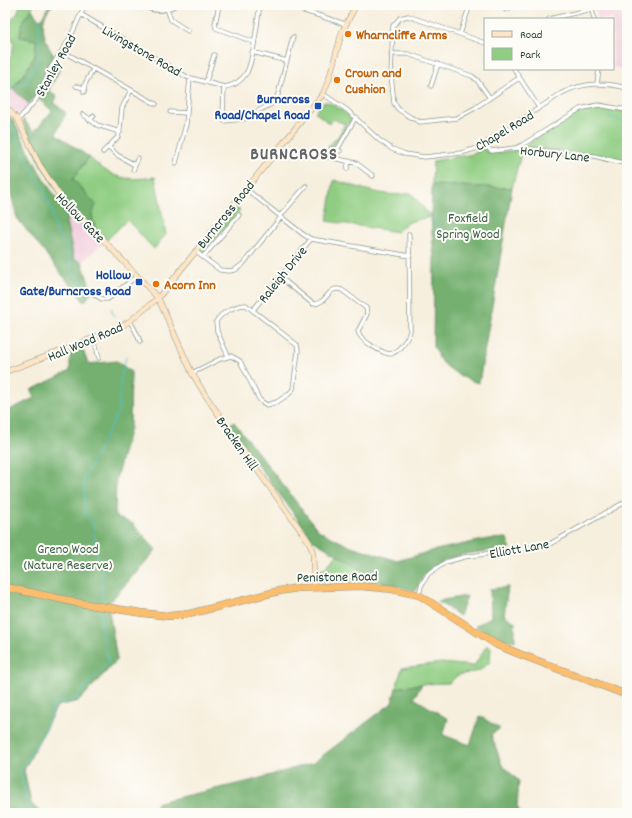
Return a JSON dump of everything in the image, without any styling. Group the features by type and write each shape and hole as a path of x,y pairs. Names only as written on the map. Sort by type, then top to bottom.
{"highway":[{"name":"Penistone Road","path":"5,587 79,603 142,614 169,616 189,614 279,591 314,586 360,586 392,589 418,595 497,645 522,656 627,695"}],"street":[{"name":"Stanley Road","path":"18,120 36,100 54,62 62,51 86,5"},
{"path":"141,5 152,10 167,9 176,5"},
{"path":"218,5 215,24 216,28 254,42"},
{"path":"190,78 224,87 232,85 243,77 248,69 260,5"},
{"path":"286,5 345,24"},
{"path":"303,11 305,5"},
{"name":"Burncross Road","path":"158,298 323,94 329,79 340,36 356,5"},
{"path":"460,34 470,5"},
{"path":"501,5 506,10 514,5"},
{"path":"553,18 592,7 594,18"},
{"path":"167,9 172,20 188,31"},
{"name":"Livingstone Road","path":"82,15 190,78 185,130 176,163"},
{"path":"484,43 412,17 403,16 396,21 393,26 391,75 394,104 400,111 418,121 425,122 457,118 519,78"},
{"path":"224,87 223,119 226,121 243,119 273,103 276,100 293,37"},
{"path":"62,51 156,104"},
{"path":"252,52 287,61"},
{"path":"206,82 214,54"},
{"path":"391,54 408,54 474,78 490,98"},
{"path":"207,60 212,62"},
{"path":"431,86 438,64"},
{"path":"76,86 84,90 93,69"},
{"path":"515,70 539,108"},
{"path":"597,84 599,70"},
{"name":"Chapel Road","path":"323,94 356,117 382,142 392,149 404,154 425,157 470,151 485,144 569,90 584,84 609,84 627,88"},
{"path":"103,152 116,140 120,132 122,108 131,90"},
{"path":"515,148 522,146 580,109 598,105 627,110"},
{"name":"Hollow Gate","path":"5,106 18,120 40,166 60,197 92,228 158,298"},
{"path":"170,112 187,113"},
{"path":"82,114 97,126 120,132"},
{"path":"89,120 94,116"},
{"path":"331,149 339,150 356,117"},
{"name":"Horbury Lane","path":"485,144 492,151 515,148 594,156 627,164"},
{"path":"109,147 117,155 135,165"},
{"path":"280,148 294,156 315,154 349,161 359,165 373,176"},
{"path":"133,170 138,158"},
{"path":"347,169 349,161"},
{"path":"195,251 220,270 229,271 239,268 306,186"},
{"path":"246,189 311,239 410,256"},
{"path":"203,257 239,215"},
{"path":"280,277 313,304 322,302 333,289 339,288 342,290 366,308 367,314 358,331 360,337 382,352 391,354 397,351 407,339 410,331 409,234"},
{"name":"Raleigh Drive","path":"254,310 311,239"},
{"path":"95,295 102,299 108,299 137,276"},
{"name":"Hall Wood Road","path":"5,372 94,338 130,321 158,298"},
{"name":"Bracken Hill","path":"158,298 192,373 238,443 309,542 313,554 314,586"},
{"path":"192,373 228,356 234,356 240,361 259,399 264,404 271,404 286,397 291,392 298,351 297,345 246,305 241,305 217,318 216,328 228,356"},
{"path":"130,321 140,342"},
{"path":"94,338 99,358"},
{"name":"Elliott Lane","path":"418,595 420,586 428,574 446,562 464,557 548,545 627,501"}],"shaded area":[{"path":"595,5 627,5 627,70 614,67 614,18 598,18"},
{"path":"13,89 29,104 17,116 5,103 5,97"},
{"path":"70,213 102,244 82,262 74,259 66,221"}],"green space":[{"path":"20,5 33,5 24,21 20,37 37,40 35,56 24,74 5,97 5,61 11,57 13,40 5,30 5,25 17,14"},
{"path":"49,5 52,5 45,16 43,26 47,43 55,57 36,94 29,104 13,89 35,56 36,40 20,37 21,29 25,18 32,9 38,19 42,18"},
{"path":"58,61 62,65 49,90 57,97 54,103 66,113 56,134 89,157 73,179 96,205 92,215 95,228 65,202 41,165 23,119 34,132 52,111 39,99"},
{"path":"324,102 339,108 352,120 351,123 346,124 347,128 335,148 328,147 339,135 345,124 333,119 330,124 315,112"},
{"path":"601,107 627,112 627,162 597,155 524,147 561,122 581,112"},
{"path":"7,115 13,120 46,182 70,213 66,221 74,259 82,262 92,292 84,302 17,218 5,170 5,117"},
{"path":"484,148 488,153 522,150 512,188 432,185 433,161 473,154"},
{"path":"89,157 105,170 119,177 135,179 155,177 166,234 154,249 127,220 107,240 95,228 92,215 73,179"},
{"path":"334,180 382,193 411,193 431,217 408,223 397,232 327,221"},
{"name":"Foxfield Spring Wood","path":"432,185 512,188 479,383 463,377 452,370 442,362 433,347 434,260 431,217"},
{"path":"236,208 240,210 204,253 200,252"},
{"name":"Greno Wood (Nature Reserve)","path":"82,347 88,364 117,361 131,372 130,428 116,479 115,516 133,524 156,550 108,604 117,660 79,701 57,706 24,770 31,803 41,813 5,813 5,412 34,398 31,390 70,371 70,351"},
{"path":"234,422 318,530 345,544 398,561 431,551 488,539 507,538 510,548 465,554 444,560 425,573 416,591 385,583 314,541 228,425"},
{"path":"337,555 385,583 319,581 318,569 325,568"},
{"path":"508,587 504,615 515,622 515,641 494,637 475,626 491,617 490,589"},
{"path":"467,596 460,616 437,601"},
{"path":"487,645 491,647 490,662 479,671 458,675 449,683 422,684 396,688 402,668 441,663 474,666"},
{"path":"422,684 414,698 448,719 443,735 470,745 480,716 500,729 491,734 502,765 519,781 517,807 521,813 150,813 158,802 250,781 313,763 392,703 396,688"}],"waterway":[{"path":"5,90 6,87 26,83 39,58 39,19"},
{"path":"5,116 9,120 26,160 43,188 52,212 56,232 67,247 72,271 92,292"},
{"path":"608,117 627,122"},
{"path":"436,234 437,221"},
{"path":"111,308 114,316"},
{"path":"101,603 103,561 96,555 93,522 85,516 84,478 118,412 121,377 126,357"},
{"path":"33,813 28,807 21,770 44,733 55,703 74,700 109,661 100,622 101,610"}],"place":[{"name":"Wharncliffe Arms","path":"348,34"},
{"name":"Crown and Cushion","path":"337,80"},
{"name":"Burncross Road/Chapel Road","path":"318,106"},
{"name":"Hollow Gate/Burncross Road","path":"139,282"},
{"name":"Acorn Inn","path":"156,284"}],"district":[{"name":"BURNCROSS","path":"294,153"}]}
